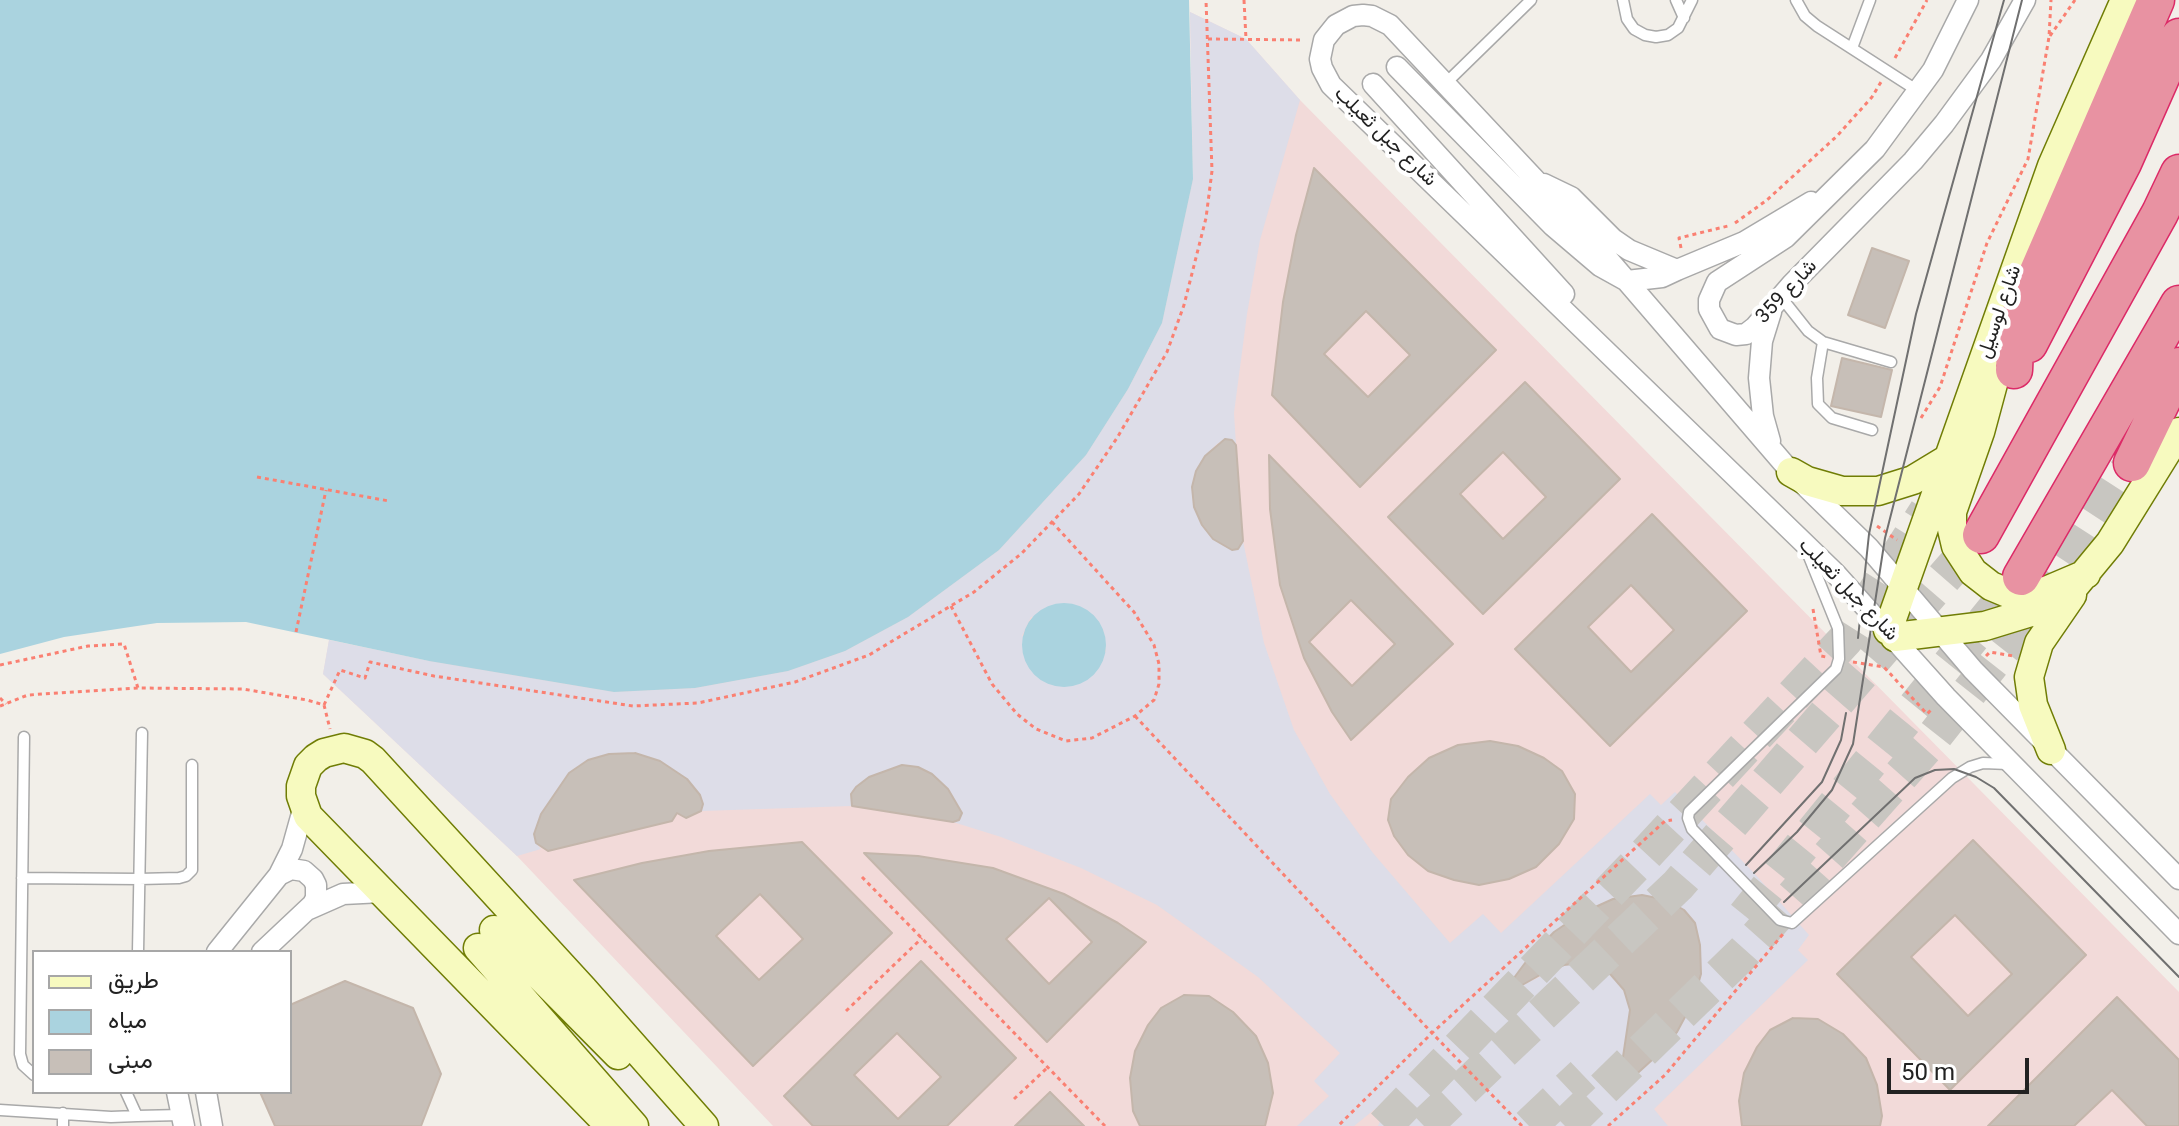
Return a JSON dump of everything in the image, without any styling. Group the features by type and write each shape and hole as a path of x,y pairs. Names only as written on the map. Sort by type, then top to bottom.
{"highway":[{"path":"2156,0 2023,306 2016,326 2014,370 2095,219 2179,37"},
{"path":"1981,535 2160,213 2179,173"},
{"path":"2021,577 2179,304"},
{"path":"2179,366 2132,463 2179,390"}],"street":[{"name":"شارع 359","path":"1968,0 1949,44 1875,149 1786,237 1717,282 1709,300 1713,319 1720,329 1736,335 1746,334 1755,327 1883,193 1944,124 1991,60 2025,0"},
{"name":"شارع لوسيل","path":"1891,634 1903,587 2019,258 2064,137 2125,0"},
{"name":"شارع جبل ثعيلب","path":"2179,879 1973,670 1869,548 1783,462 1627,281 1390,25 1372,16 1353,16 1344,19 1329,32 1320,59 1331,85 1802,541 1946,697 2179,934"},
{"path":"1397,67 1575,248 1627,281 1662,277 1744,242 1835,188"},
{"path":"1373,84 1690,434"},
{"path":"1537,182 1571,197 1613,239 1629,250 1681,269"},
{"path":"2019,258 2010,313 1988,406 1952,512 1952,529 1956,546 1973,572 1991,586 2010,594 2046,591 2086,574"},
{"path":"1777,301 1762,341 1759,378 1763,416 1783,462 1807,481 1842,491 1878,491 1913,480 1951,457"},
{"path":"2051,750 2033,705 2029,677 2032,660 2039,643 2110,543 2179,432"},
{"path":"1891,634 1985,626 2034,611 2067,595 2086,574"},
{"path":"610,1126 308,816 301,786 308,766 324,753 334,749 355,750 373,760 704,1126"},
{"path":"219,950 279,875 292,849 304,806"},
{"path":"264,950 309,909 316,898 313,879 297,869 279,875"},
{"path":"309,909 343,894 382,892"},
{"path":"634,1126 486,939 690,1126"},
{"path":"177,1094 183,1120"},
{"path":"206,1094 212,1126"}],"lane":[{"path":"1445,84 1531,0"},
{"path":"1623,0 1627,19 1634,29 1656,37 1668,35 1678,28 1692,0"},
{"path":"1676,0 1684,18"},
{"path":"1796,0 1805,16 1918,92"},
{"path":"1852,48 1870,0"},
{"path":"1777,301 1823,342 1891,362"},
{"path":"1823,342 1817,378 1818,404 1832,418 1872,430"},
{"path":"1802,541 1838,628 1839,659 1836,669 1689,812 1692,829 1780,920 1792,923 1952,778 1983,763 2013,764"},
{"path":"138,950 142,733"},
{"path":"24,737 20,1054 23,1065 32,1073"},
{"path":"22,878 179,878 192,870 192,765"},
{"path":"127,1094 137,1116"},
{"path":"0,1110 63,1113 111,1121 137,1116 183,1120"},
{"path":"63,1113 63,1126"}],"path":[{"path":"334,749 324,705 340,670 365,678 370,662 434,676 633,706 698,703 795,682 869,655 974,592 1022,553 1079,494 1117,438 1167,352 1184,305 1206,218 1212,171 1206,0"},
{"path":"1244,0 1246,39"},
{"path":"1681,269 1679,238 1732,224 1767,200 1837,136 1872,97 1927,0"},
{"path":"1921,418 1940,387 1987,243 2028,159 2049,37 2051,0"},
{"path":"2049,37 2075,0"},
{"path":"1208,39 1324,40"},
{"path":"257,477 389,501"},
{"path":"296,632 326,490"},
{"path":"951,606 992,684 1017,714 1036,729 1066,741 1092,738 1135,716 1154,700 1159,684 1159,664 1154,645 1134,612 1052,522"},
{"path":"1822,585 1811,596 1821,656 1884,667 1927,714 1946,697"},
{"path":"0,665 88,646 124,644 138,688"},
{"path":"1973,670 1990,652 2032,660"},
{"path":"0,706 28,695 138,688 243,689 324,705"},
{"path":"0,698 6,704"},
{"path":"1135,716 1522,1126"},
{"path":"1338,1126 1432,1033 1665,821 1688,818"},
{"path":"862,877 1105,1126"},
{"path":"1608,1126 1665,1075 1792,923"},
{"path":"846,1011 922,938"},
{"path":"1014,1099 1048,1067"}],"shaded area":[{"path":"1190,12 1246,39 1300,100 2179,992 2179,1126 773,1126 517,856 323,674 329,640 429,661 1193,179"},
{"path":"1190,12 1246,39 1300,100 1260,240 1234,413 1236,445 1225,439 1205,456 1196,470 1192,487 1194,507 1213,539 1232,550 1238,549 1243,541 1264,643 1294,730 1330,794 1373,853 1450,943 1483,914 1501,933 1650,794 1661,805 1675,792 1809,935 1798,950 1808,960 1654,1109 1668,1126 1378,1126 1382,1117 1375,1109 1354,1126 1297,1126 1329,1096 1314,1081 1340,1053 1258,977 1157,905 1081,868 953,822 959,820 961,813 949,789 932,774 901,765 869,777 851,793 852,806 701,811 703,804 700,795 687,779 660,761 635,753 588,760 569,773 541,814 534,834 541,849 517,856 323,674 329,640 429,661 614,692 695,688 788,671 845,651 908,617 999,550 1086,455 1128,389 1162,323 1193,179","holes":["1031,617 1103,629 1106,652 1022,636","1642,895 1667,900 1684,910 1695,923 1701,973 1693,1002 1677,1032 1652,1060 1618,1090 1610,1081 1623,1057 1630,1010 1624,990 1611,975 1599,967 1581,963 1564,965 1519,987 1513,980 1554,932 1582,913 1613,899"]}],"water":[{"path":"0,0 1189,0 1193,179 1162,323 1128,389 1086,455 999,550 908,617 845,651 788,671 695,688 614,692 429,661 246,622 157,623 64,637 0,654"},
{"path":"1056,603 1072,603 1088,610 1099,621 1106,645 1103,661 1094,675 1072,687 1056,687 1040,680 1029,669 1022,653 1022,637 1029,621 1040,610"}],"building":[{"path":"1314,168 1496,350 1360,487 1272,395 1283,302 1296,235","holes":["1366,311 1410,355 1368,397 1324,354"]},
{"path":"1872,248 1909,261 1885,328 1848,315"},
{"path":"1842,358 1892,370 1881,417 1831,406"},
{"path":"1525,382 1620,479 1483,614 1388,517","holes":["1503,452 1546,497 1503,539 1460,494"]},
{"path":"1225,439 1232,440 1236,445 1243,541 1238,549 1232,550 1213,539 1202,525 1194,507 1192,487 1196,471 1205,456"},
{"path":"1269,455 1453,644 1351,740 1332,712 1304,658 1280,585 1270,509","holes":["1351,600 1395,644 1352,686 1309,642"]},
{"path":"1652,514 1747,611 1610,746 1515,649","holes":["1631,585 1674,630 1631,672 1588,627"]},
{"path":"1490,741 1518,746 1544,758 1562,771 1575,794 1574,819 1559,844 1536,867 1509,879 1479,885 1428,871 1408,855 1394,836 1388,820 1391,799 1408,777 1429,758 1458,745"},
{"path":"635,753 660,761 687,779 700,795 703,804 701,811 686,818 677,813 672,821 548,851 536,843 534,834 541,814 569,773 588,760 609,754"},
{"path":"902,765 918,767 932,774 948,789 962,813 959,820 953,822 852,806 851,794 856,787 869,777"},
{"path":"1973,840 2086,955 1950,1090 1837,974","holes":["1955,915 2012,974 1968,1016 1911,957"]},
{"path":"802,842 892,933 753,1066 574,880 709,851","holes":["760,894 803,939 759,980 716,936"]},
{"path":"864,853 918,856 993,868 1064,894 1146,942 1047,1042","holes":["1049,898 1092,942 1049,984 1006,939"]},
{"path":"1642,895 1667,900 1684,910 1695,923 1701,974 1693,1002 1677,1032 1618,1091 1610,1081 1623,1057 1630,1010 1624,990 1611,975 1599,967 1581,963 1564,965 1499,998 1528,959 1554,932 1582,913 1613,899"},
{"path":"921,961 1016,1058 947,1126 813,1126 784,1096","holes":["897,1033 941,1077 898,1119 854,1075"]},
{"path":"345,981 413,1008 441,1074 421,1126 275,1126 261,1094 292,1094 292,1004"},
{"path":"1184,995 1209,996 1233,1012 1256,1036 1268,1063 1273,1093 1265,1126 1140,1126 1133,1111 1130,1078 1135,1051 1161,1008"},
{"path":"2117,997 2179,1060 2179,1126 2147,1126 2112,1090 2074,1126 1988,1126"},
{"path":"1793,1018 1818,1019 1843,1034 1866,1058 1877,1085 1882,1116 1880,1126 1742,1126 1739,1101 1744,1073 1770,1030"},
{"path":"1050,1092 1084,1126 1015,1126"}],"tunnel":[{"path":"1565,1126 1744,952 1925,748 2046,595 2132,463"},
{"path":"1384,1126 1645,855 1845,640 1927,511"},
{"path":"1424,1126 1678,885 1981,535"},
{"path":"1745,916 2021,577"},
{"path":"1529,1126 1583,1075"}],"tram line":[{"path":"1858,638 1869,534 1916,314 2004,0"},
{"path":"1754,873 1797,832 1832,790 1853,744 1885,538 2022,0"},
{"path":"1746,865 1822,782 1841,740 1846,713"},
{"path":"1784,902 1915,778 1935,770 1954,769 1994,788 2179,977"}]}
